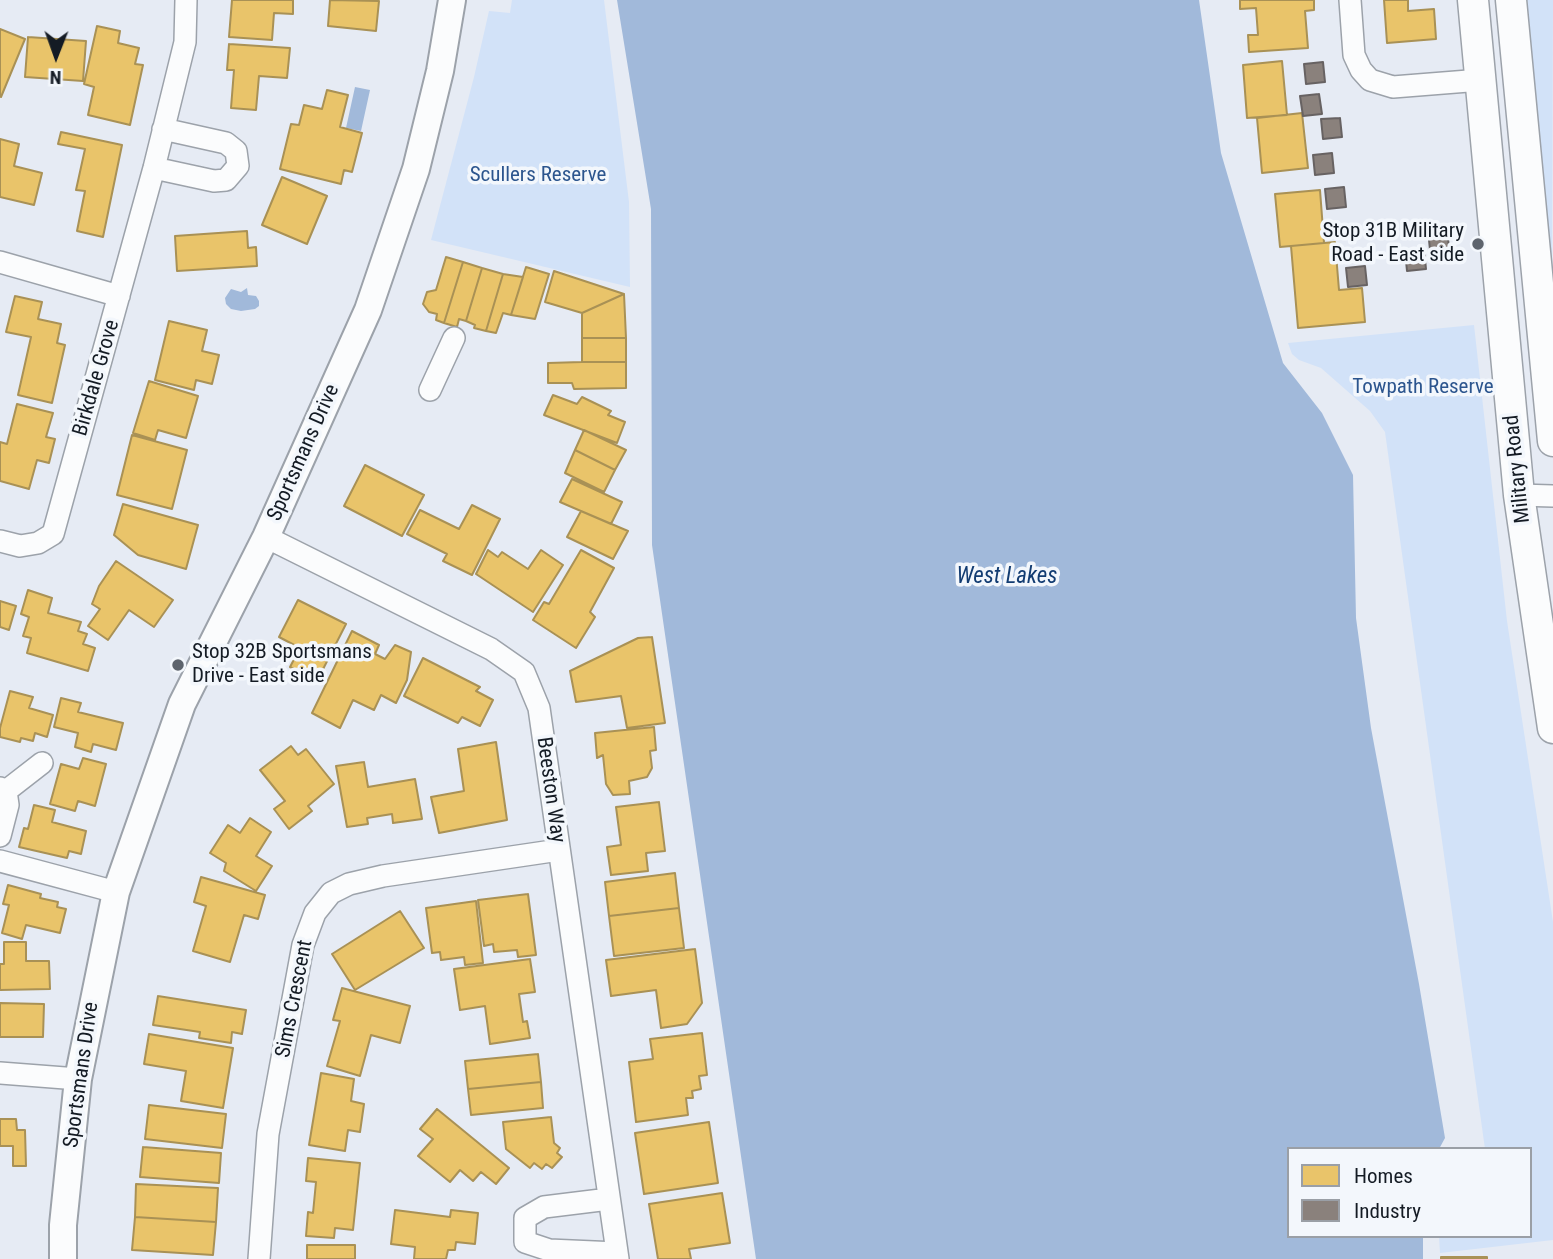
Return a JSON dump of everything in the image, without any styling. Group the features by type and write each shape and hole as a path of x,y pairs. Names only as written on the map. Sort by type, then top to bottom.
{"main road":[{"name":"Military Road","path":"1473,0 1519,495 1553,728"},
{"name":"Military Road","path":"1511,0 1553,442"}],"street":[{"name":"Birkdale Grove","path":"0,541 20,546 38,543 53,534 155,168 185,42 186,0"},
{"name":"Sportsmans Drive","path":"63,1259 63,1226 78,1079 116,892 182,704 266,537 368,310 416,169 440,71 452,0"},
{"path":"1350,0 1354,55 1361,70 1370,80 1393,87 1480,80"},
{"path":"155,168 214,181 226,180 238,166 236,151 226,143 163,129"},
{"path":"0,262 120,296"},
{"path":"430,390 454,338"},
{"path":"1519,495 1553,496"},
{"name":"Beeston Way","path":"266,537 491,649 524,672 538,708 610,1199 617,1256 549,1250 525,1242 525,1218 544,1207 610,1199"},
{"path":"0,836 8,805 3,789 42,763"},
{"name":"Sims Crescent","path":"259,1259 268,1135 303,945 315,913 331,893 349,884 383,876 559,850"},
{"path":"0,861 116,892"},
{"path":"0,1073 78,1079"}],"green space":[{"name":"Scullers Reserve","path":"512,0 604,0 629,202 630,287 431,240 489,11 510,13"},
{"path":"1527,0 1553,0 1552,274"},
{"name":"Towpath Reserve","path":"1474,325 1507,621 1553,922 1553,1240 1440,1253 1439,1238 1532,1238 1532,1147 1485,1147 1385,432 1370,411 1321,368 1299,360 1292,354 1288,343"}],"water":[{"name":"West Lakes","path":"617,0 1199,0 1221,153 1283,363 1322,413 1353,475 1356,618 1371,728 1445,1138 1440,1147 1287,1147 1287,1238 1423,1238 1423,1259 756,1259 652,545 651,209"},
{"path":"355,87 370,90 361,131 346,128"},
{"path":"247,288 248,295 256,296 259,306 241,311 231,309 226,304 225,298 231,289 241,292"}],"building: Homes":[{"path":"232,0 293,0 293,14 274,13 272,40 229,37"},
{"path":"330,0 379,1 376,31 328,26"},
{"path":"1240,0 1314,0 1314,10 1305,11 1308,48 1249,52 1248,35 1258,35 1256,8 1240,9"},
{"path":"1384,0 1408,0 1408,11 1434,9 1436,39 1387,43"},
{"path":"97,26 120,31 118,43 139,48 135,64 143,65 130,125 88,115 94,87 84,84"},
{"path":"0,29 25,39 1,97 0,96"},
{"path":"28,37 86,41 83,81 25,77"},
{"path":"229,44 290,48 287,78 259,76 256,110 231,108 234,70 227,70"},
{"path":"1282,61 1287,115 1247,118 1243,65"},
{"path":"327,90 348,95 340,127 362,133 352,172 344,170 341,184 280,169 291,124 299,125 304,105 322,109"},
{"path":"1302,113 1308,168 1262,173 1257,118"},
{"path":"61,132 122,145 103,237 77,231 85,191 76,190 85,149 58,144"},
{"path":"0,139 19,144 14,166 42,173 34,205 0,197"},
{"path":"282,177 327,196 307,244 262,225"},
{"path":"1320,190 1324,243 1280,247 1275,194"},
{"path":"247,231 248,248 256,247 257,266 177,271 175,236"},
{"path":"1335,242 1339,290 1362,288 1365,322 1298,328 1291,246"},
{"path":"446,257 463,262 444,323 436,320 437,314 429,312 423,304 427,292 436,290"},
{"path":"463,262 482,268 466,321 459,319 457,327 444,323"},
{"path":"526,267 549,274 535,319 511,315"},
{"path":"482,268 503,274 486,331 474,328 475,325 466,321"},
{"path":"554,271 624,294 582,313 545,302"},
{"path":"503,274 523,277 511,315 503,313 496,333 486,331"},
{"path":"624,294 626,338 582,338 582,313"},
{"path":"15,296 42,302 38,319 61,324 57,343 65,345 52,403 18,395 31,337 6,332"},
{"path":"169,321 207,330 202,351 219,355 212,384 196,380 194,390 155,380"},
{"path":"582,338 626,338 626,362 582,362"},
{"path":"626,362 626,388 574,389 572,383 548,383 548,363"},
{"path":"149,381 198,396 186,438 158,430 155,440 133,433"},
{"path":"553,395 577,404 582,397 611,411 608,415 625,422 617,443 544,415"},
{"path":"17,404 53,413 46,437 55,439 49,463 37,460 29,489 0,481 0,442 7,444"},
{"path":"584,430 626,450 615,470 575,450"},
{"path":"132,435 187,450 172,509 117,495"},
{"path":"575,450 615,470 604,492 565,473"},
{"path":"365,465 424,495 402,536 344,506"},
{"path":"572,479 622,502 611,524 560,502"},
{"path":"123,504 198,525 186,569 138,555 114,535"},
{"path":"472,505 500,519 472,575 443,561 447,554 407,534 420,510 459,529"},
{"path":"581,511 628,531 613,559 567,537"},
{"path":"488,550 498,557 502,552 528,569 541,550 563,565 533,612 476,574"},
{"path":"581,550 614,568 590,612 595,617 576,648 533,620 544,602 549,604"},
{"path":"116,561 173,600 154,627 129,610 108,640 88,626 100,609 92,604 99,586"},
{"path":"28,590 52,598 48,613 81,622 78,631 87,634 83,644 95,648 88,671 27,653 31,638 23,636 29,617 21,614"},
{"path":"298,600 346,624 317,681 290,667 300,648 279,637"},
{"path":"0,601 16,606 9,630 0,627"},
{"path":"352,631 379,645 375,654 385,659 395,645 411,652 407,680 396,703 381,695 374,710 353,700 340,728 312,713"},
{"path":"652,637 665,723 627,728 621,696 576,702 570,671 638,638"},
{"path":"423,658 480,687 476,691 493,700 480,726 462,717 458,723 404,696"},
{"path":"10,691 33,697 29,708 53,715 47,737 35,733 33,741 21,738 20,742 0,737"},
{"path":"61,698 81,703 78,712 123,723 116,750 93,744 91,752 75,747 78,733 54,727"},
{"path":"654,727 656,750 650,751 652,768 647,777 629,781 630,794 613,795 606,784 603,755 597,758 595,733"},
{"path":"496,742 507,820 439,833 431,797 464,791 458,749"},
{"path":"291,746 298,755 306,749 334,784 308,806 312,811 289,829 274,809 285,801 260,770"},
{"path":"83,758 106,764 95,806 78,801 75,811 50,804 61,764 79,769"},
{"path":"364,762 368,787 415,779 422,819 393,823 392,814 367,818 368,824 347,827 336,766"},
{"path":"659,802 665,851 646,853 648,871 611,875 607,847 621,845 616,807"},
{"path":"34,805 55,810 52,822 86,831 81,854 69,851 67,858 19,847 24,828 28,829"},
{"path":"250,818 271,832 256,856 272,866 256,891 224,871 226,863 210,853 228,825 240,833"},
{"path":"675,873 679,908 609,916 605,882"},
{"path":"201,877 265,895 258,919 244,915 230,962 193,951 206,906 194,902"},
{"path":"8,885 41,894 40,898 58,902 57,907 66,909 60,933 26,925 22,939 2,933 9,905 3,904"},
{"path":"528,894 536,955 518,957 517,950 494,952 493,944 484,946 478,900"},
{"path":"476,901 483,963 465,965 464,957 441,960 440,952 432,953 426,908"},
{"path":"679,908 684,948 614,956 609,916"},
{"path":"400,911 424,948 355,990 332,954"},
{"path":"4,942 26,942 26,961 49,961 50,989 0,990 0,964 4,964"},
{"path":"695,949 702,1003 687,1024 661,1028 656,990 611,996 606,960"},
{"path":"530,959 535,992 519,994 523,1022 527,1021 530,1038 490,1044 485,1006 460,1010 454,969"},
{"path":"342,988 410,1006 400,1043 371,1035 360,1076 327,1066 340,1021 333,1020"},
{"path":"158,996 246,1010 242,1034 232,1032 231,1043 199,1038 200,1032 153,1025"},
{"path":"0,1003 44,1004 43,1037 0,1037"},
{"path":"702,1033 707,1075 699,1076 701,1089 692,1091 693,1098 686,1098 688,1115 636,1122 629,1062 653,1059 650,1039"},
{"path":"149,1034 233,1048 223,1108 181,1101 186,1071 144,1064"},
{"path":"538,1054 541,1082 468,1089 465,1061"},
{"path":"321,1073 354,1079 351,1101 364,1104 360,1132 348,1130 345,1151 309,1145"},
{"path":"541,1082 543,1108 471,1115 468,1089"},
{"path":"149,1105 226,1114 222,1148 145,1139"},
{"path":"437,1109 509,1168 496,1184 481,1172 473,1181 460,1170 450,1182 418,1156 433,1139 420,1129"},
{"path":"551,1117 554,1143 560,1148 557,1153 562,1157 552,1168 546,1164 542,1169 534,1163 530,1168 506,1149 503,1122"},
{"path":"0,1119 16,1119 17,1130 25,1130 26,1166 13,1166 13,1146 0,1146"},
{"path":"709,1122 718,1183 644,1194 635,1133"},
{"path":"143,1147 221,1153 219,1183 140,1177"},
{"path":"308,1158 360,1163 353,1230 335,1228 334,1238 306,1236 308,1212 313,1213 316,1182 306,1181"},
{"path":"136,1184 218,1188 216,1222 135,1217"},
{"path":"722,1193 730,1243 689,1249 691,1259 658,1259 649,1204"},
{"path":"395,1210 450,1217 451,1210 478,1213 475,1244 456,1242 455,1250 448,1250 446,1259 414,1259 415,1247 391,1244"},
{"path":"135,1217 216,1222 213,1255 132,1250"},
{"path":"307,1245 355,1245 355,1259 307,1259"},
{"path":"1487,1257 1487,1259 1441,1259"}],"building: Industry":[{"path":"1323,62 1325,82 1306,84 1304,64"},
{"path":"1319,94 1322,114 1303,116 1300,96"},
{"path":"1340,118 1342,137 1323,139 1321,119"},
{"path":"1332,153 1334,173 1315,175 1313,155"},
{"path":"1344,187 1346,207 1327,209 1325,189"},
{"path":"1447,228 1449,248 1430,250 1428,230"},
{"path":"1424,249 1426,269 1407,271 1405,251"},
{"path":"1365,266 1367,285 1348,287 1346,268"}],"place":[{"name":"Stop 31B Military Road - East side","path":"1478,244"},
{"name":"Stop 32B Sportsmans Drive - East side","path":"178,665"}]}
